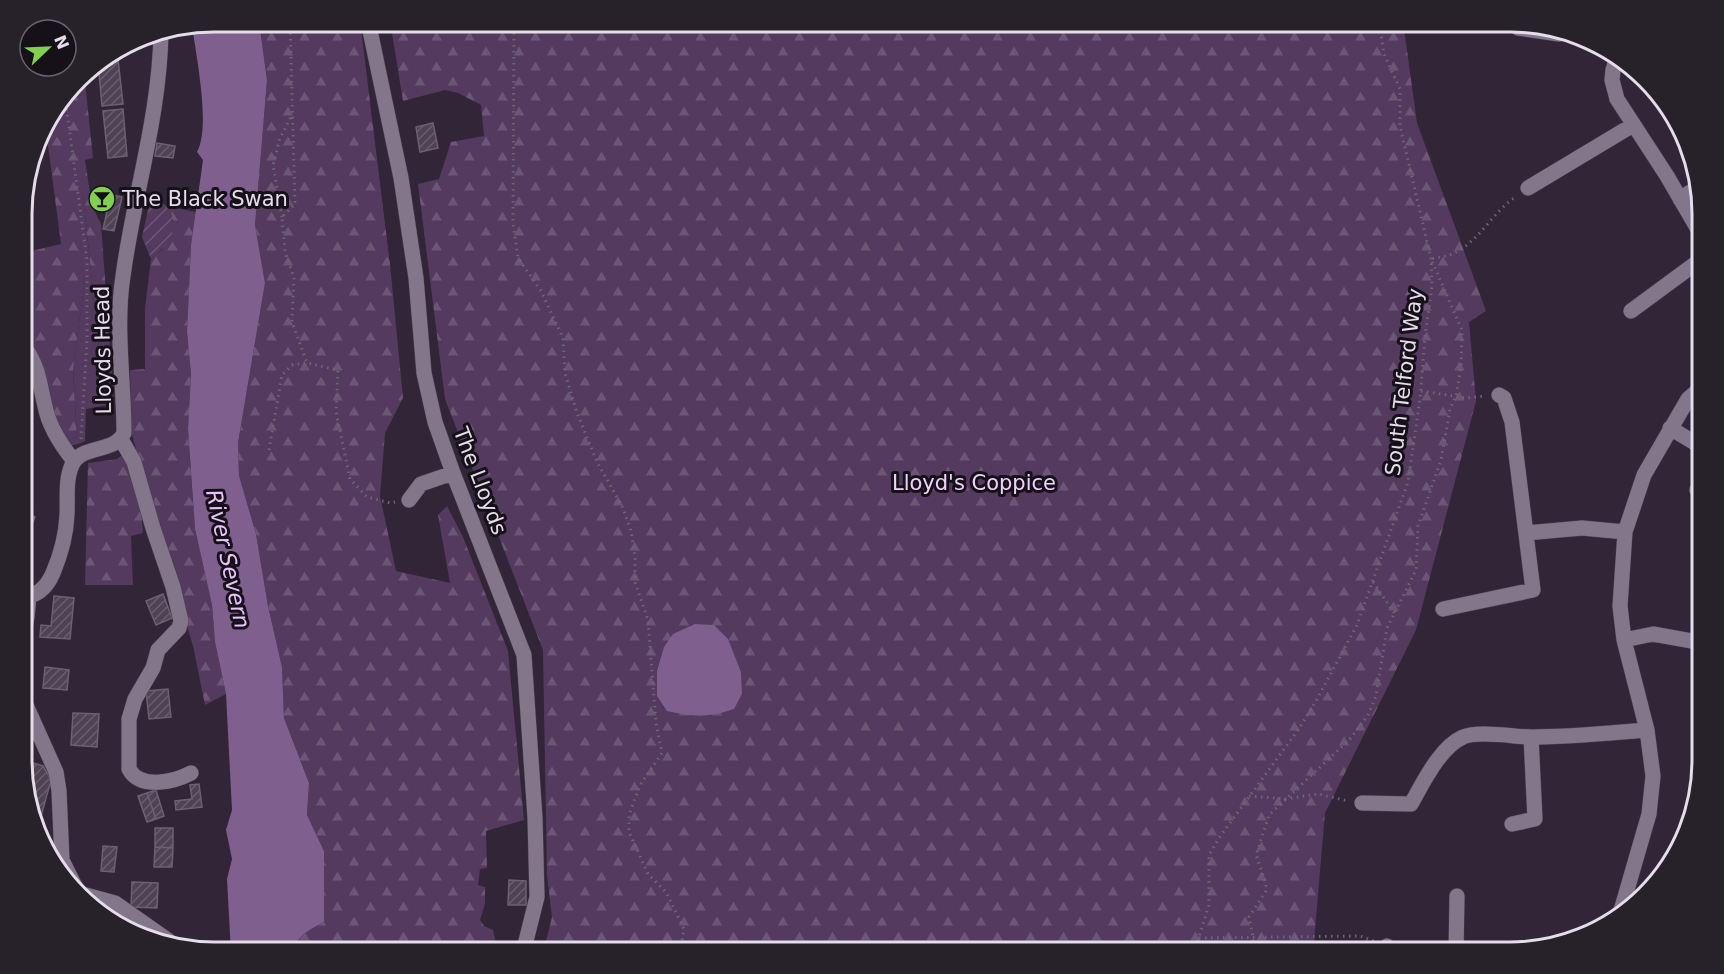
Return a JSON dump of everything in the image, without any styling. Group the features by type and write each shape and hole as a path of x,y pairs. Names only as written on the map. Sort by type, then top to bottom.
{"street":[{"name":"The Lloyds","path":"370,32 401,178 416,278 424,373 435,422 524,655 535,818 537,897 526,942"},
{"name":"Lloyds Head","path":"77,458 108,447 121,439 124,433 120,331 122,278 154,110 160,40"},
{"path":"1614,65 1614,90 1617,99 1655,156 1692,220"},
{"path":"1528,188 1633,125"},
{"path":"1680,199 1691,192"},
{"path":"1631,311 1692,265"},
{"path":"32,360 44,396 44,405 55,433 77,458 69,479 63,549 50,580 39,594 32,596"},
{"path":"1443,609 1533,590 1512,422 1504,398 1499,394"},
{"path":"1624,903 1649,814 1653,776 1647,730 1624,640 1620,606 1625,532 1644,476 1670,428 1692,395"},
{"path":"1670,428 1692,441"},
{"path":"121,439 134,462 173,587 180,621 179,628 158,650 153,668 135,699 129,719 129,769 132,775 148,781 170,782 191,772"},
{"path":"409,500 421,484 453,473"},
{"path":"1526,533 1582,528 1625,532"},
{"path":"1624,640 1653,634 1692,641"},
{"path":"32,718 56,772 62,860 64,865"},
{"path":"1362,803 1411,804 1444,751 1464,736 1531,737 1647,730"},
{"path":"1512,824 1536,819 1531,737"},
{"path":"93,896 115,903 158,933"},
{"path":"1456,942 1457,896"}],"path":[{"path":"282,217 295,204 290,32"},
{"path":"514,32 513,224 518,258 541,291 563,338 565,374 578,413 597,462 623,508 631,531 635,557 635,582 648,620 656,723 662,753 640,785 629,815 629,832 648,874 666,892 684,929 682,942"},
{"name":"South Telford Way","path":"1199,942 1209,905 1209,855 1298,730 1357,626 1408,482 1432,286 1431,259 1400,126 1400,89 1384,54 1381,32"},
{"path":"66,107 87,261 87,340 77,458"},
{"path":"292,115 280,138 273,165 282,217 285,252 294,278 292,322 307,363"},
{"path":"1253,942 1249,917 1266,891 1266,884 1256,855 1269,815 1350,739 1368,716 1376,696 1387,628 1416,570 1418,526 1441,460 1461,367 1462,330 1431,259 1452,254 1465,246 1507,202 1528,188"},
{"path":"269,450 282,375 292,365 307,363 338,370 336,412 350,479 367,497 390,503 409,500"},
{"path":"1420,391 1467,398 1499,394"},
{"path":"1373,582 1395,614"},
{"path":"1249,796 1285,799 1318,794 1362,803"},
{"path":"1199,938 1360,936 1373,942"}],"green space":[{"path":"260,32 361,32 390,264 403,398 385,433 380,496 396,571 450,583 438,515 447,506 463,537 508,651 524,820 486,831 487,868 480,869 478,885 485,887 485,904 480,920 484,926 493,930 496,942 297,942 309,930 324,922 324,851 307,815 309,783 284,718 282,667 268,606 256,534 239,477 238,443 265,283 255,225 267,80"},
{"name":"Lloyd's Coppice","path":"392,32 1405,32 1417,123 1486,311 1469,322 1476,401 1416,630 1325,813 1314,942 546,942 552,917 547,875 543,650 445,399 418,184 439,179 451,142 484,136 481,105 458,93 445,90 403,101"},
{"path":"85,86 93,158 85,160 92,206 101,224 114,403 103,406 83,195 76,192 84,286 73,370 77,436 66,442 58,432 40,366 32,351 32,251 61,244 47,140 62,112"},
{"path":"75,191 83,195 103,406 86,409 85,441 73,445 66,442 77,436 73,369 84,286"},
{"path":"151,197 167,207 174,222 167,243 151,259 142,237"},
{"path":"166,206 196,212 191,245 187,332 191,374 188,429 195,529 212,605 215,642 226,694 205,705 193,646 132,435 130,370 145,369 145,308 151,259 162,250 172,216"},
{"path":"124,454 140,496 143,533 131,536 133,585 85,585 88,463 117,459"}],"water":[{"name":"River Severn","path":"260,32 267,80 255,225 265,283 238,443 239,476 256,534 268,606 282,667 284,718 309,783 307,815 324,851 324,922 309,930 297,942 230,942 227,879 232,859 226,830 232,810 226,694 215,642 212,605 195,529 188,429 191,374 187,332 191,245 203,160 197,152 203,126 193,33"},
{"path":"695,624 714,625 728,639 741,672 742,694 734,709 700,716 667,711 657,696 657,671 664,647 673,634"}],"building":[{"path":"118,59 123,104 102,106 99,73"},
{"path":"123,109 127,156 108,158 103,111"},
{"path":"433,123 438,148 420,152 416,127"},
{"path":"157,143 175,146 173,158 155,156"},
{"path":"100,192 122,197 114,231 103,229 107,212 96,209"},
{"path":"163,594 172,618 156,625 146,601"},
{"path":"54,596 74,598 70,639 40,637 41,625 51,626"},
{"path":"45,667 69,670 67,690 43,688"},
{"path":"168,689 171,717 149,719 146,691"},
{"path":"73,713 99,714 97,747 71,745"},
{"path":"32,763 43,766 51,780 41,818 33,784"},
{"path":"199,784 202,807 176,810 175,801 192,799 190,785"},
{"path":"156,790 164,816 156,819 147,793"},
{"path":"147,793 156,819 147,822 138,796"},
{"path":"155,828 173,828 173,848 155,847"},
{"path":"103,846 117,847 114,872 101,871"},
{"path":"155,847 173,848 172,867 154,867"},
{"path":"509,880 526,881 526,905 508,905"},
{"path":"132,882 158,883 157,908 131,907"}],"place":[{"name":"The Black Swan","path":"102,199"}]}
